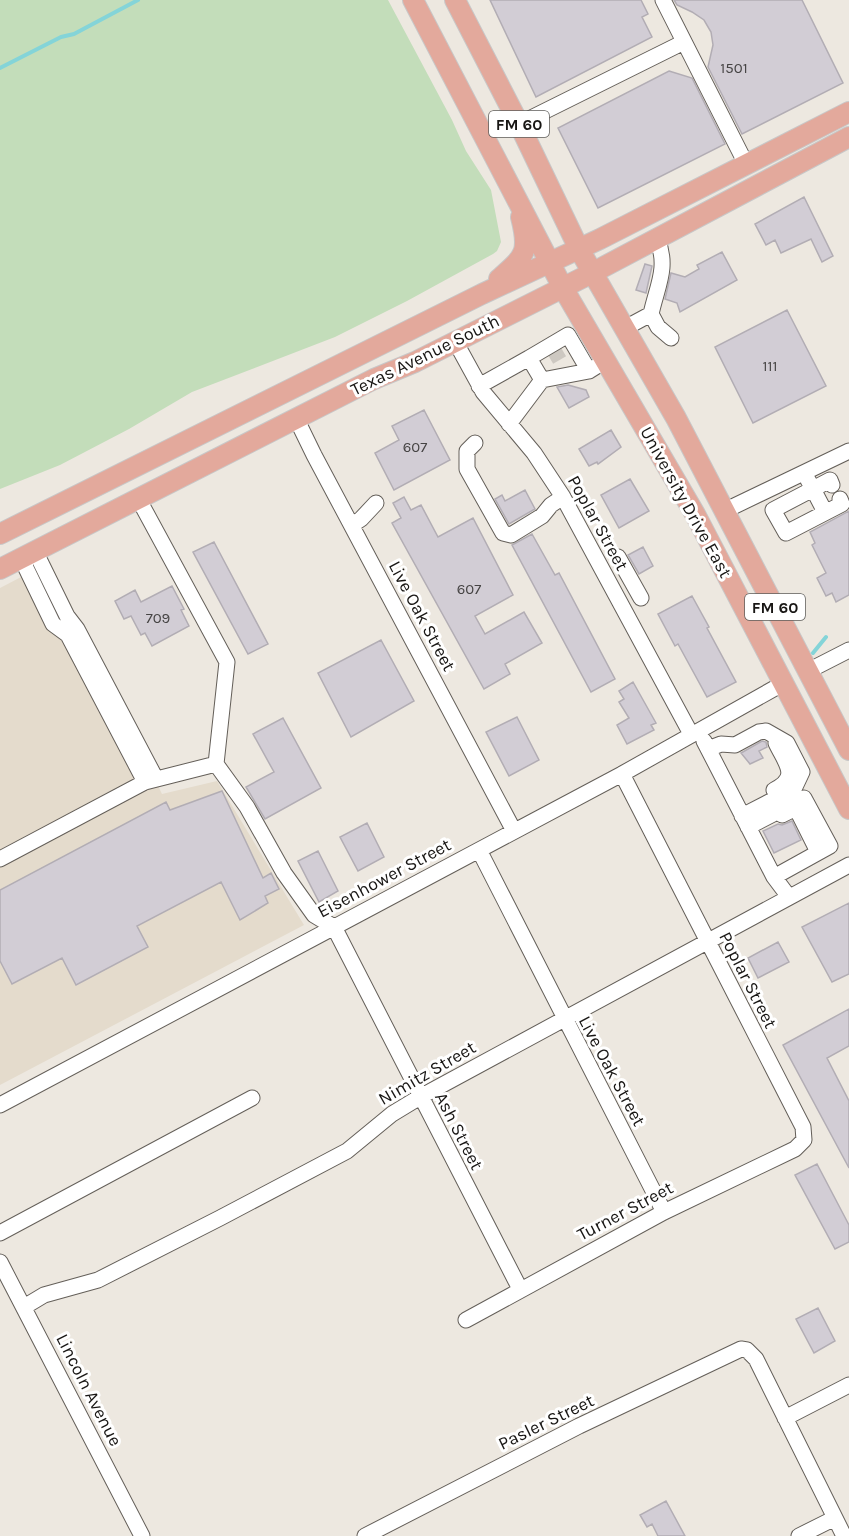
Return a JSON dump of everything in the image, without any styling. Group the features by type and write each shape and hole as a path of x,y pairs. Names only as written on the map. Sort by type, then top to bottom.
{"main road":[{"name":"FM 60","path":"413,0 550,261"},
{"name":"FM 60","path":"455,0 592,273"},
{"name":"Texas Avenue South","path":"7,530 482,294 579,249 849,112"},
{"name":"Texas Avenue South","path":"0,568 296,418 563,288 849,137"},
{"path":"482,294 515,266 525,247 525,236 514,191"},
{"name":"University Drive East","path":"550,261 563,288 579,367 695,514 849,809"},
{"name":"University Drive East","path":"592,273 625,328 724,511 849,750"},
{"path":"7,530 28,554"}],"street":[{"path":"663,0 746,164"},
{"path":"519,124 684,42"},
{"path":"657,239 662,252 663,270 651,314 658,327 671,338"},
{"path":"625,328 651,314"},
{"path":"479,386 568,335 579,367 542,380 509,424"},
{"name":"Poplar Street","path":"455,341 479,386 534,453 563,497 694,732 708,749 774,877 789,897"},
{"path":"529,358 542,380"},
{"name":"Live Oak Street","path":"296,418 514,831"},
{"path":"475,443 467,452 467,469 502,533 511,535 542,516 550,505 563,497"},
{"path":"724,511 849,451"},
{"path":"804,472 825,513"},
{"path":"832,485 830,480 773,510 786,533 842,504 840,499"},
{"path":"138,498 227,662 216,764 247,807 284,873 314,915 334,927"},
{"path":"352,525 361,519 376,502"},
{"path":"28,554 25,566 53,624 68,635 151,780"},
{"path":"618,557 641,598"},
{"path":"808,670 849,650"},
{"name":"Eisenhower Street","path":"0,1105 622,774 784,682"},
{"path":"708,749 721,744 735,745 759,732 771,733 790,772 789,778 745,821"},
{"path":"0,859 151,780 216,764"},
{"name":"Poplar Street","path":"622,774 803,1127 804,1140"},
{"path":"745,821 804,798 830,846 774,877"},
{"path":"745,821 792,810 798,812 818,852"},
{"name":"Live Oak Street","path":"479,850 664,1212"},
{"name":"Nimitz Street","path":"24,1307 44,1295 98,1280 347,1150 392,1114 420,1097 849,865"},
{"name":"Ash Street","path":"334,927 519,1289"},
{"path":"0,1233 252,1098"},
{"name":"Turner Street","path":"466,1320 519,1289 664,1212 795,1149 804,1140"},
{"name":"Lincoln Avenue","path":"0,1262 142,1536"},
{"name":"Pasler Street","path":"365,1536 579,1426 733,1352 747,1350 756,1359 785,1418"},
{"path":"844,1536 785,1418 849,1385"},
{"path":"799,1536 836,1518"}],"shaded area":[{"path":"50,562 162,794 217,781 304,925 0,1085 0,588"}],"green space":[{"path":"0,0 388,0 466,151 491,190 501,242 497,251 407,301 335,337 192,392 129,429 60,465 0,489"}],"building":[{"path":"490,0 641,0 648,14 642,17 652,37 536,97"},
{"path":"674,0 802,0 843,83 742,134 708,67 713,45 711,32 704,20 677,5"},
{"path":"669,71 692,78 725,144 598,208 558,128"},
{"path":"804,197 833,256 822,262 811,239 781,253 775,240 766,245 755,224"},
{"path":"722,252 737,280 680,312 677,303 665,299 671,273 685,277 699,269 697,265"},
{"path":"645,264 652,266 646,293 636,290"},
{"path":"787,310 826,386 753,423 715,347"},
{"path":"568,385 586,390 589,397 569,408 557,387"},
{"path":"424,410 450,460 394,490 375,453 399,440 392,426"},
{"path":"611,430 621,447 598,464 597,462 589,466 579,449"},
{"path":"630,479 649,511 619,528 601,495"},
{"path":"525,490 535,509 509,524 495,499 502,495 505,501"},
{"path":"404,497 411,510 421,505 438,537 473,518 513,595 475,616 485,634 524,612 542,643 505,664 510,674 484,689 392,523 401,518 393,503"},
{"path":"849,511 849,595 836,602 832,593 826,596 817,578 826,573 812,545 815,543 810,532"},
{"path":"532,534 555,575 559,573 615,679 591,692 512,545"},
{"path":"214,542 268,644 248,654 193,552"},
{"path":"643,547 653,566 639,574 628,555"},
{"path":"172,586 184,609 181,610 189,626 152,646 145,633 141,635 131,616 124,619 115,601 135,590 141,602"},
{"path":"692,596 736,682 707,697 678,644 675,646 658,614"},
{"path":"381,640 414,701 351,737 318,673"},
{"path":"633,682 656,723 651,725 654,730 627,744 617,725 629,718 619,702 624,699 619,691"},
{"path":"517,717 539,760 509,776 486,732"},
{"path":"283,718 321,788 265,819 246,787 274,772 253,734"},
{"path":"762,741 766,742 767,747 759,751 763,758 750,764 741,753"},
{"path":"222,791 263,878 271,873 279,889 265,896 268,903 240,920 221,882 137,926 148,947 76,985 62,958 12,984 0,961 0,890 166,802 170,810"},
{"path":"792,821 801,840 774,853 763,831"},
{"path":"367,823 384,857 358,871 340,837"},
{"path":"318,851 338,891 319,902 298,861"},
{"path":"849,903 849,974 832,982 802,927"},
{"path":"778,942 789,962 758,978 748,958"},
{"path":"849,1009 849,1046 827,1058 849,1101 849,1168 783,1045"},
{"path":"817,1164 849,1225 849,1242 835,1249 795,1175"},
{"path":"818,1308 835,1341 814,1353 796,1319"},
{"path":"666,1501 685,1536 658,1536 652,1524 647,1527 640,1515"}],"waterway":[{"path":"0,68 61,37 74,34 138,0"},
{"path":"813,653 826,637"}],"tunnel":[{"path":"552,347 562,364"}]}
